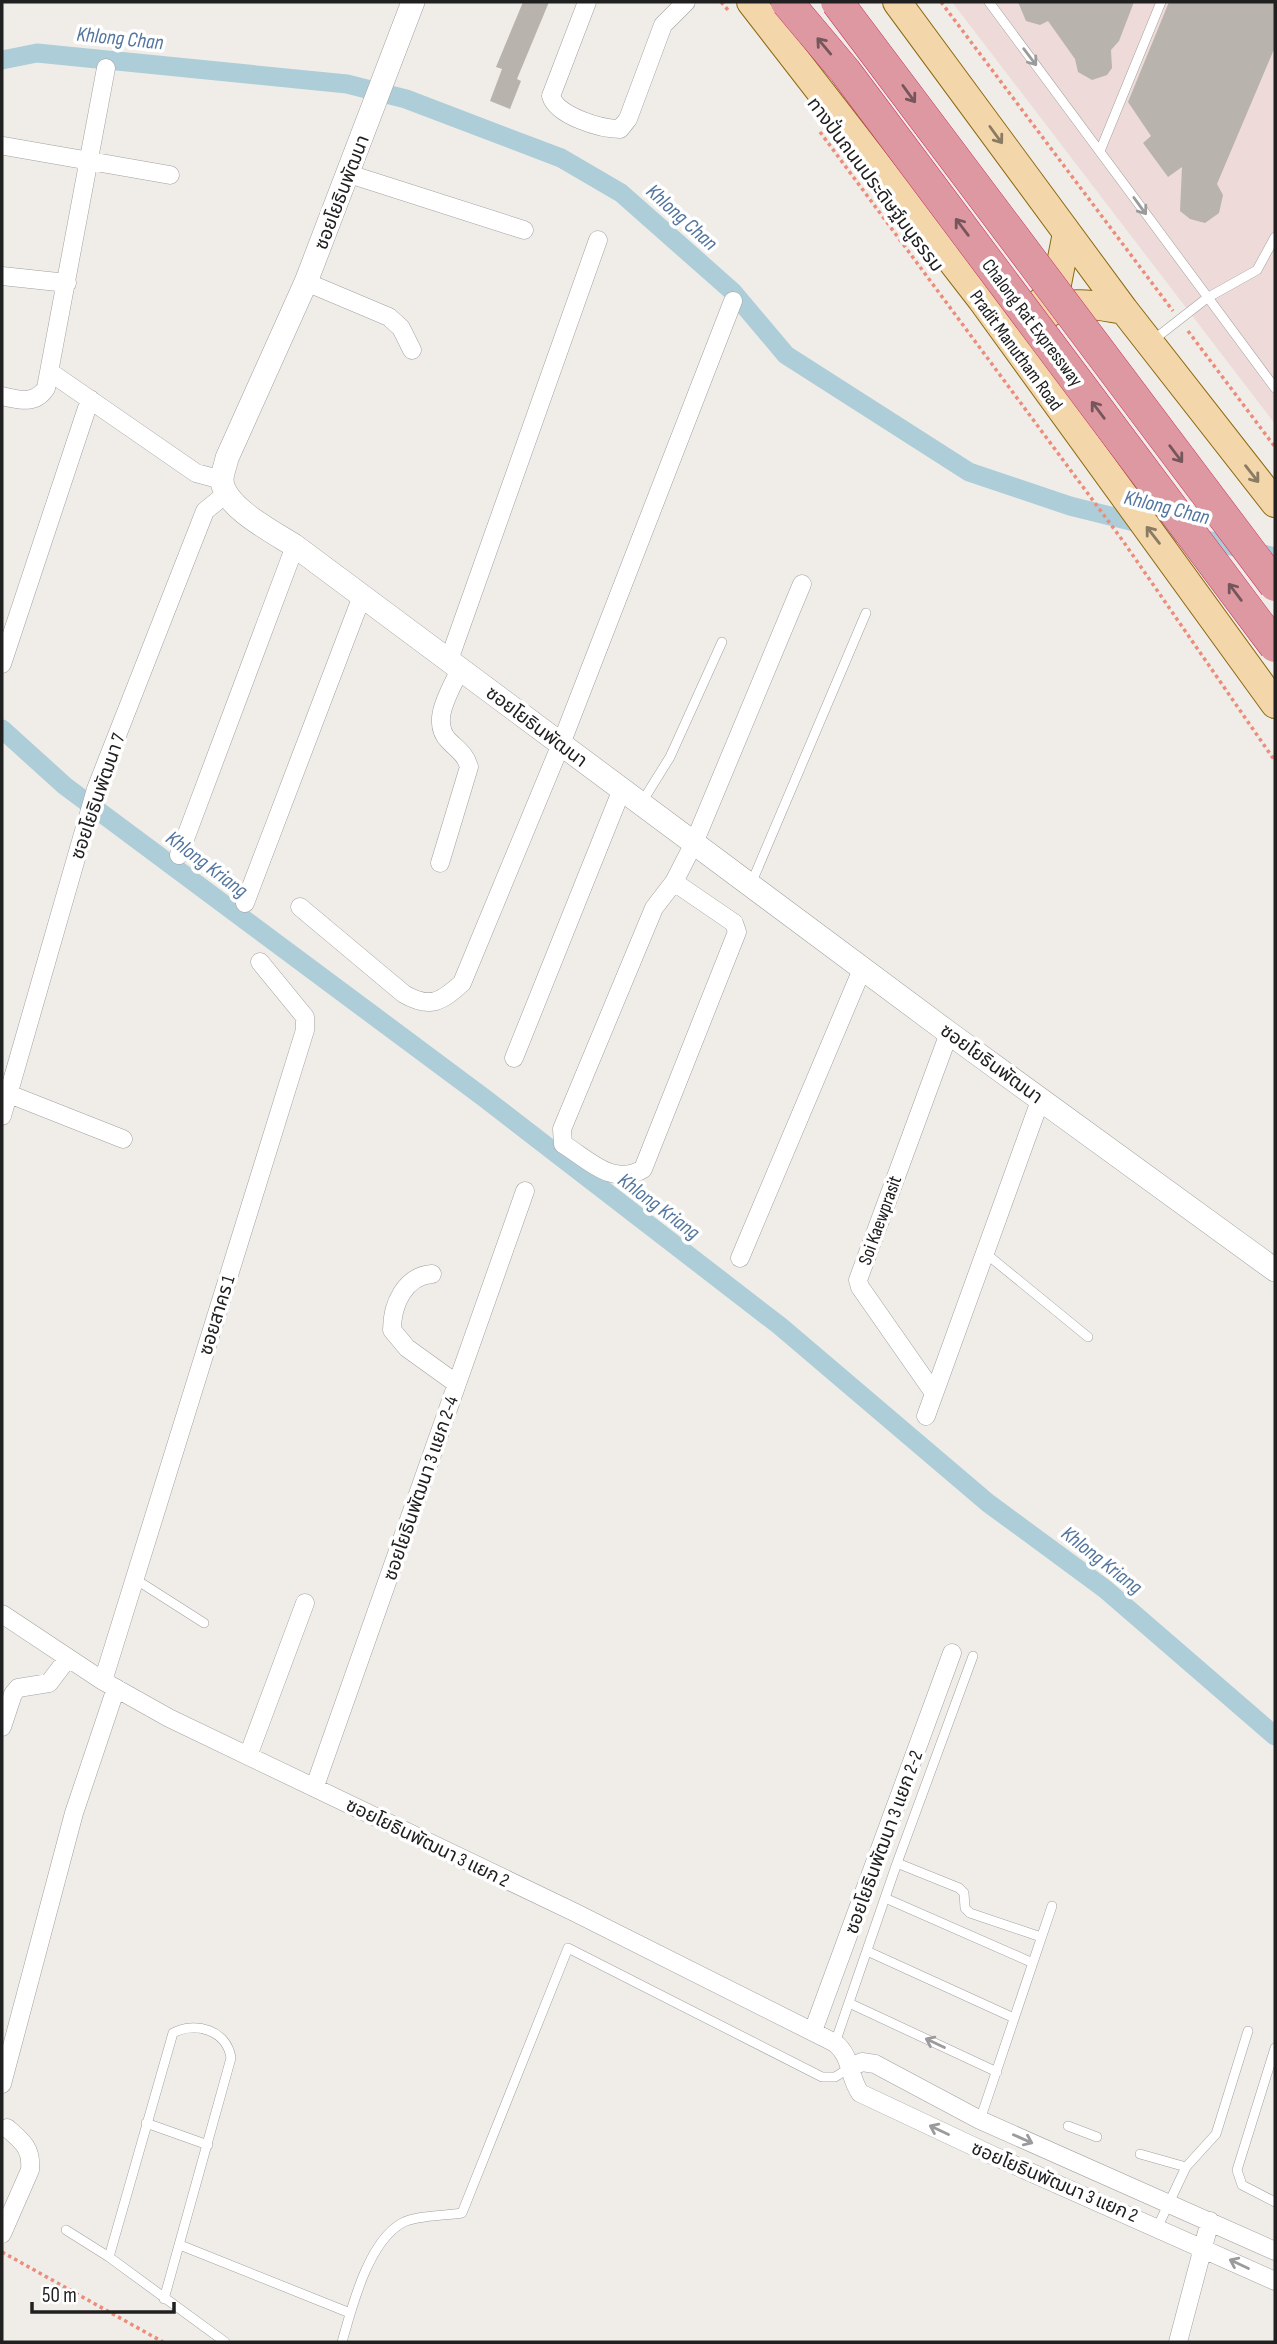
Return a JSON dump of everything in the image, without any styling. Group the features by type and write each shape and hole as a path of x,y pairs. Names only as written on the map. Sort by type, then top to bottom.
{"highway":[{"name":"Chalong Rat Expressway","path":"787,2 845,71 1275,646"},
{"name":"Chalong Rat Expressway","path":"837,2 1275,585"}],"main road":[{"path":"897,2 1124,310 1275,503"},
{"name":"Pradit Manutham Road","path":"740,7 982,300 1275,704"},
{"path":"982,300 998,314 1012,317 1034,308 1056,289 1066,233"},
{"path":"1051,397 1028,343 1036,322 1056,307 1073,303 1124,310"}],"street":[{"name":"ซอยโยธินพัฒนา","path":"412,2 306,282 228,458 225,487 244,513 295,546 949,1033 1275,1270"},
{"path":"587,2 551,96 559,109 609,129 620,129 628,119 663,25 686,2"},
{"path":"2,396 23,401 40,396 50,372 106,68"},
{"path":"4,146 170,175"},
{"path":"349,174 524,230"},
{"path":"440,863 469,767 466,757 443,734 440,724 454,664 598,240"},
{"path":"2,276 67,283"},
{"path":"306,282 389,317 401,328 412,350"},
{"path":"300,907 404,994 419,1003 444,1000 462,983 561,744 733,302"},
{"path":"50,372 196,473 225,487"},
{"path":"2,664 89,399"},
{"name":"ซอยโยธินพัฒนา 7","path":"2,1116 8,1082 96,789 205,511 225,487"},
{"path":"179,855 295,546"},
{"path":"674,883 734,923 737,932 643,1170 627,1178 615,1177 563,1143 562,1129 654,908 674,883 694,843 802,584"},
{"path":"245,903 362,596"},
{"path":"514,1058 622,789"},
{"name":"ซอยสาคร 1","path":"2,2084 109,1685 134,1579 305,1030 305,1017 260,962"},
{"path":"740,1258 863,968"},
{"name":"Soi Kaewprasit","path":"934,1392 860,1287 858,1280 949,1033"},
{"path":"8,1082 122,1139"},
{"path":"926,1416 1041,1098"},
{"name":"ซอยโยธินพัฒนา 3 แยก 2-4","path":"315,1786 525,1191"},
{"path":"432,1274 419,1275 409,1282 399,1299 391,1330 407,1348 457,1384"},
{"path":"248,1756 304,1602"},
{"name":"ซอยโยธินพัฒนา 3 แยก 2","path":"2,1614 109,1685 248,1756 315,1786 835,2043 847,2053 853,2082 860,2092 994,2156 1157,2226 1275,2281"},
{"name":"ซอยโยธินพัฒนา 3 แยก 2-2","path":"813,2031 952,1653"},
{"path":"2,1727 13,1694 18,1688 49,1683 68,1658"},
{"name":"ซอยโยธินพัฒนา 3 แยก 2","path":"851,2067 862,2063 875,2064 980,2120 1275,2251"},
{"path":"2,2234 30,2170 31,2159 28,2146 7,2128"},
{"path":"1178,2342 1210,2221"}],"lane":[{"path":"989,2 1275,388"},
{"path":"1100,151 1161,2"},
{"path":"1150,342 1181,321 1207,298 1257,270 1275,237"},
{"path":"751,884 866,613"},
{"path":"641,803 670,757 722,642"},
{"path":"984,1252 1088,1337"},
{"path":"134,1579 204,1623"},
{"path":"835,2043 973,1656"},
{"path":"897,1863 959,1888 964,1893 965,1908 970,1913 1041,1937"},
{"path":"885,1898 1033,1963"},
{"path":"980,2120 1052,1906"},
{"name":"ซอยโยธินพัฒนา 3 แยก 2","path":"350,2313 381,2241 403,2222 462,2213 568,1948 822,2077 835,2077 851,2067"},
{"path":"867,1951 1014,2018"},
{"path":"849,2003 997,2072"},
{"path":"109,2258 173,2034 187,2026 202,2028 220,2037 229,2046 231,2058 164,2299"},
{"path":"1157,2226 1186,2167 1216,2134 1248,2031"},
{"path":"1275,2048 1237,2169 1242,2185 1275,2202"},
{"path":"146,2123 208,2145"},
{"path":"1068,2126 1097,2137"},
{"path":"1140,2154 1186,2167"},
{"path":"66,2230 225,2342"},
{"path":"180,2245 350,2313 342,2342"}],"path":[{"path":"721,2 740,7"},
{"path":"941,2 1275,447"},
{"name":"ทางปั่นถนนประดิษฐ์มนูธรรม","path":"817,129 1077,477 1275,761"},
{"path":"2,2252 163,2342"}],"shaded area":[{"path":"952,2 1275,2 1275,424"}],"building":[{"path":"523,2 549,2 517,79 521,81 510,109 490,101 502,69 496,67"},
{"path":"1018,2 1134,2 1119,41 1111,50 1112,68 1107,75 1092,80 1078,72 1075,59 1048,21 1040,25 1026,21"},
{"path":"1169,2 1275,2 1275,47 1217,184 1223,195 1219,213 1205,223 1190,219 1180,211 1182,167 1168,177 1143,143 1151,136 1128,102"}],"waterway":[{"name":"Khlong Chan","path":"2,60 37,53 347,84 406,99 561,158 621,193 732,291 786,355 969,472 1070,506 1275,557"},
{"name":"Khlong Kriang","path":"2,729 65,786 483,1097 780,1326 988,1503 1105,1589 1275,1736"}]}
